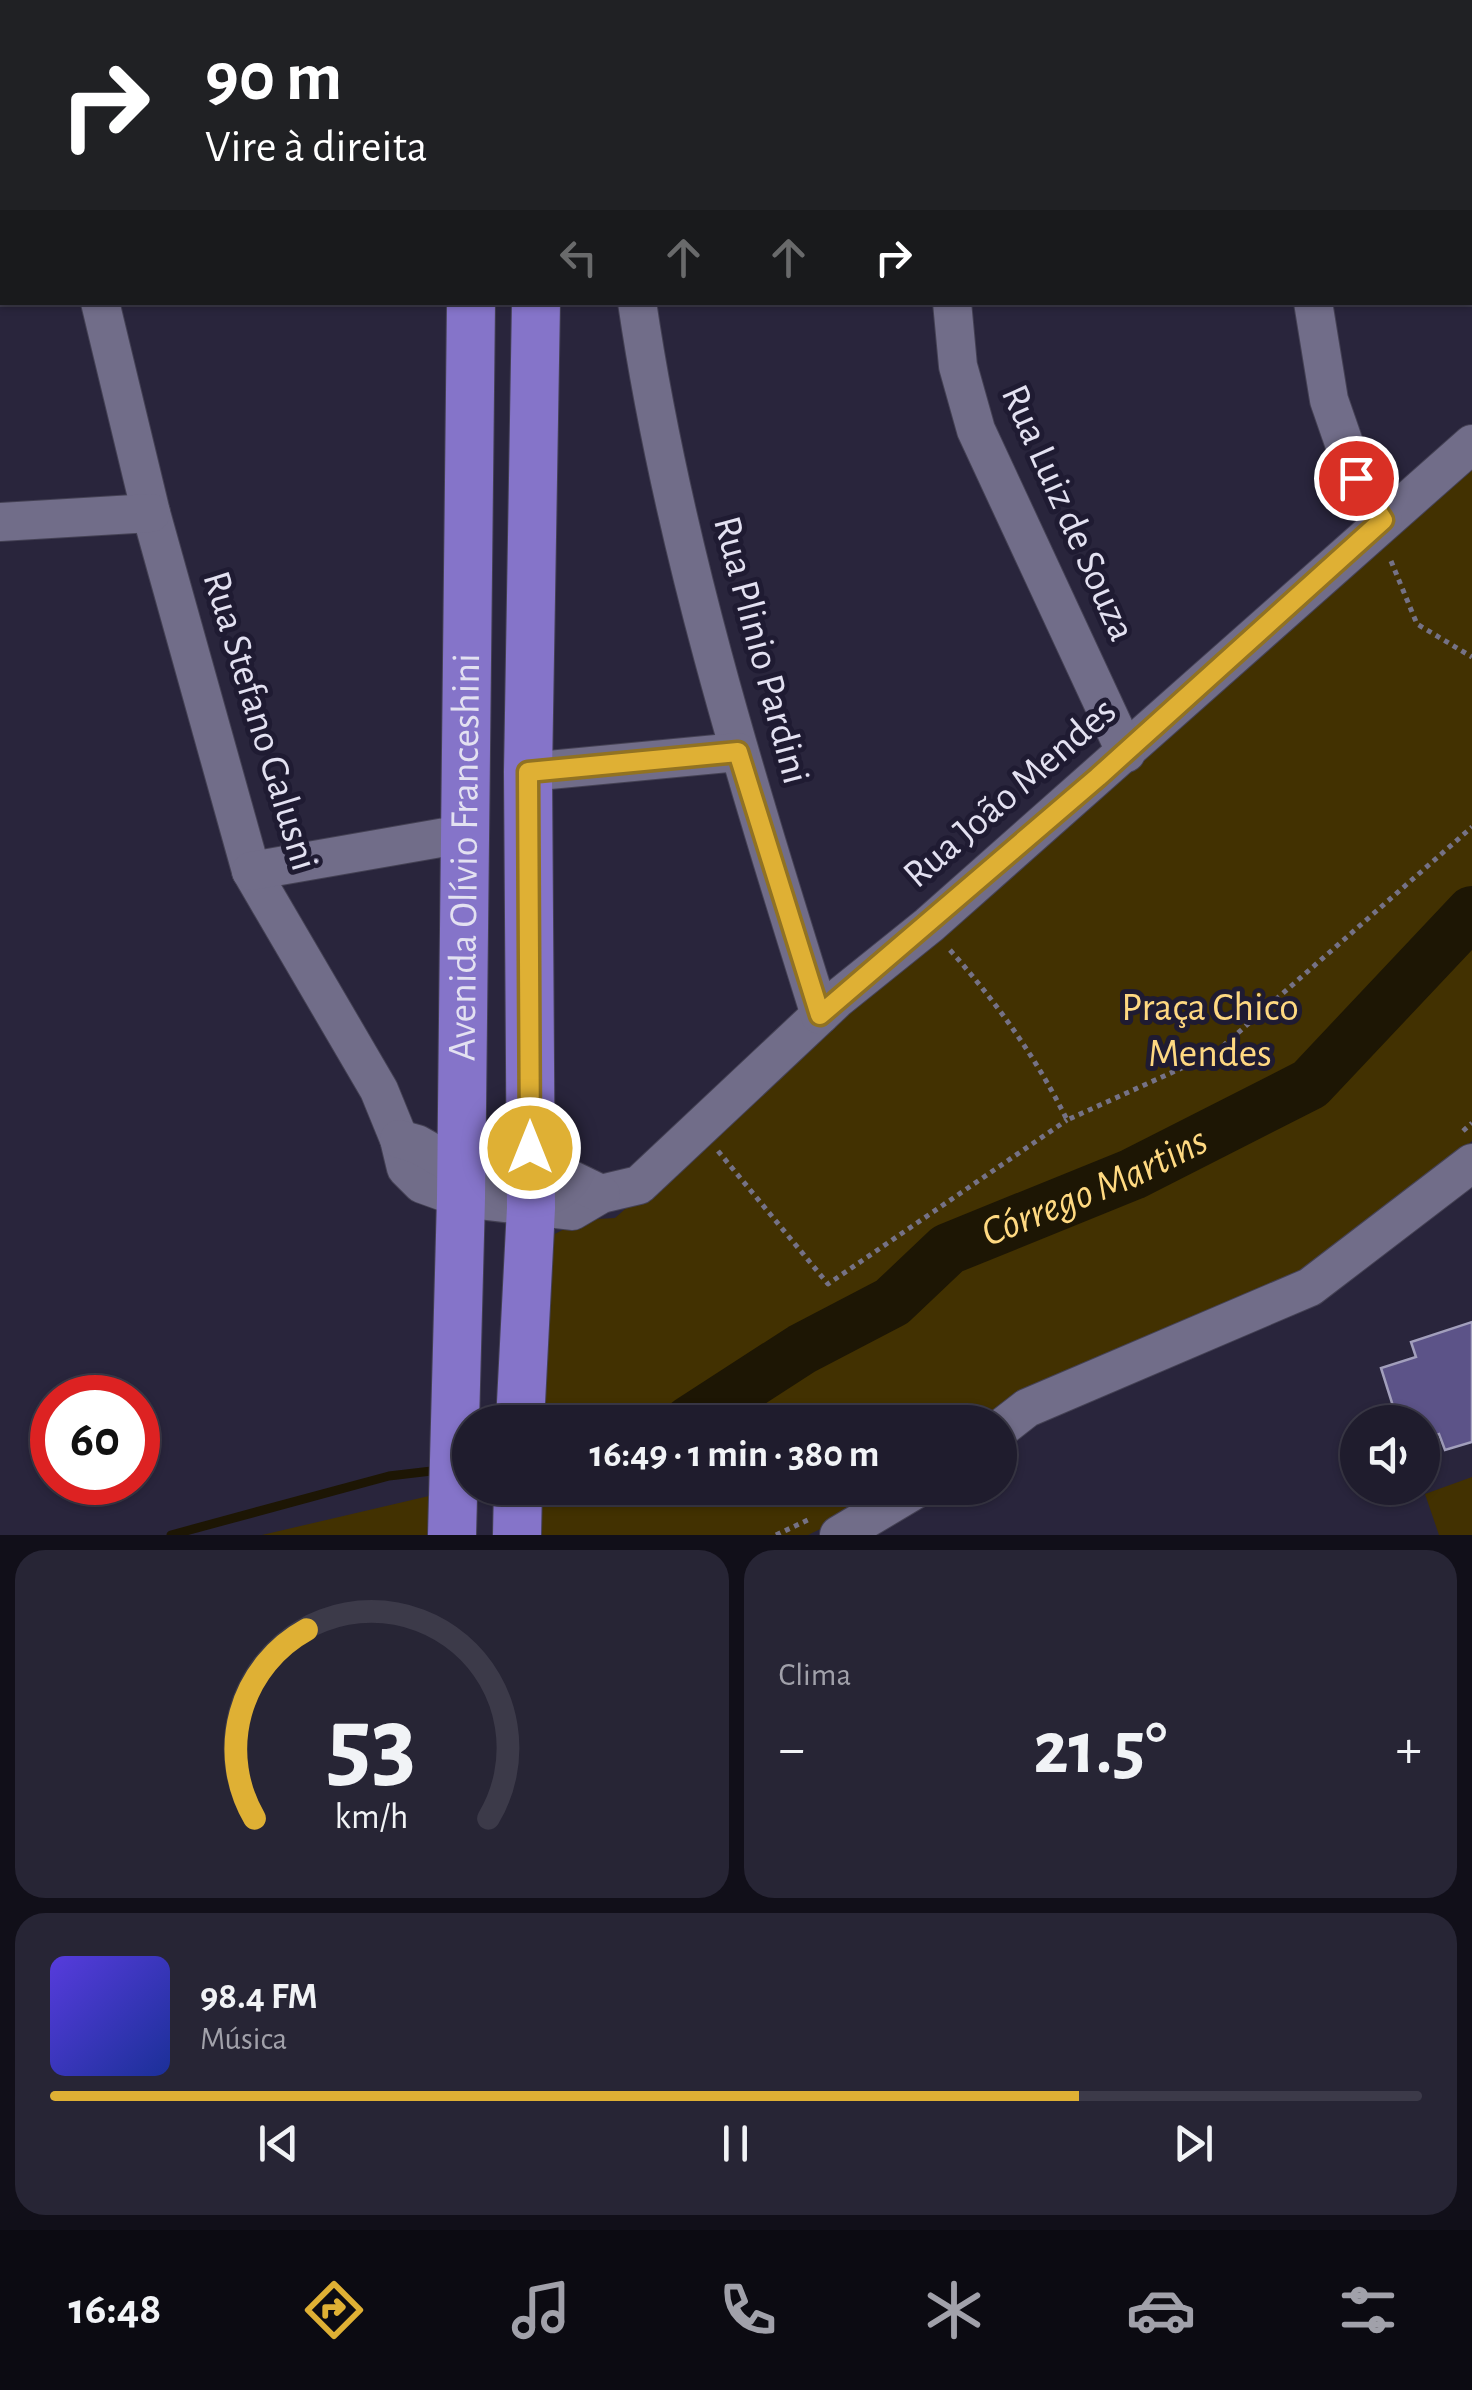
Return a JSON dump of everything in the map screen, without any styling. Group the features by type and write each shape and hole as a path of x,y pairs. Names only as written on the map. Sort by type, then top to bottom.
{"main road":[{"name":"Avenida Olívio Franceshini","path":"452,1530 461,1183 471,305"},
{"name":"Avenida Olívio Franceshini","path":"520,1405 530,1193 528,772 536,305"}],"street":[{"name":"Rua Stefano Galusni","path":"101,305 151,513 251,871 380,1090 399,1139 418,1144 461,1183"},
{"name":"Rua Plinio Pardini","path":"638,305 675,500 738,752 820,1015"},
{"name":"Rua Luiz de Souza","path":"952,305 958,366 976,430 1126,752"},
{"path":"1313,305 1329,400 1356,478 1383,520"},
{"name":"Rua João Mendes","path":"461,1183 530,1193 568,1178 601,1194 639,1185 820,1015 1126,752 1472,444"},
{"path":"0,522 151,513"},
{"path":"528,772 738,752"},
{"path":"251,871 463,834"},
{"path":"1017,1416 1027,1408 1310,1287 1472,1163"},
{"path":"839,1535 892,1505"}],"path":[{"path":"1383,520 1382,542 1418,624 1472,656"},
{"path":"716,1148 828,1284 1067,1120 1214,1053 1472,827"},
{"path":"928,925 990,996 1041,1068 1067,1120"}],"green space":[{"name":"Praça Chico Mendes","path":"1472,453 1472,1141 1311,1277 1017,1409 1017,1405 542,1405 545,1239 582,1220 615,1218"},
{"path":"1472,1477 1472,1535 1439,1535 1429,1505 1440,1505 1440,1489"},
{"path":"429,1496 430,1535 262,1535"},
{"path":"541,1505 869,1505 808,1535 540,1535"}],"building":[{"path":"1472,1322 1472,1442 1445,1450 1440,1437 1440,1405 1393,1405 1381,1368 1416,1357 1411,1342"}],"waterway":[{"name":"Córrego Martins","path":"715,1405 802,1349 892,1302 948,1249 1133,1174 1310,1084 1472,912"},
{"name":"Córrego Martins","path":"171,1535 389,1476 440,1470"}],"route":[{"path":"530,1148 528,772 738,752 820,1015 1098,777 1383,520 1356,478"}]}
